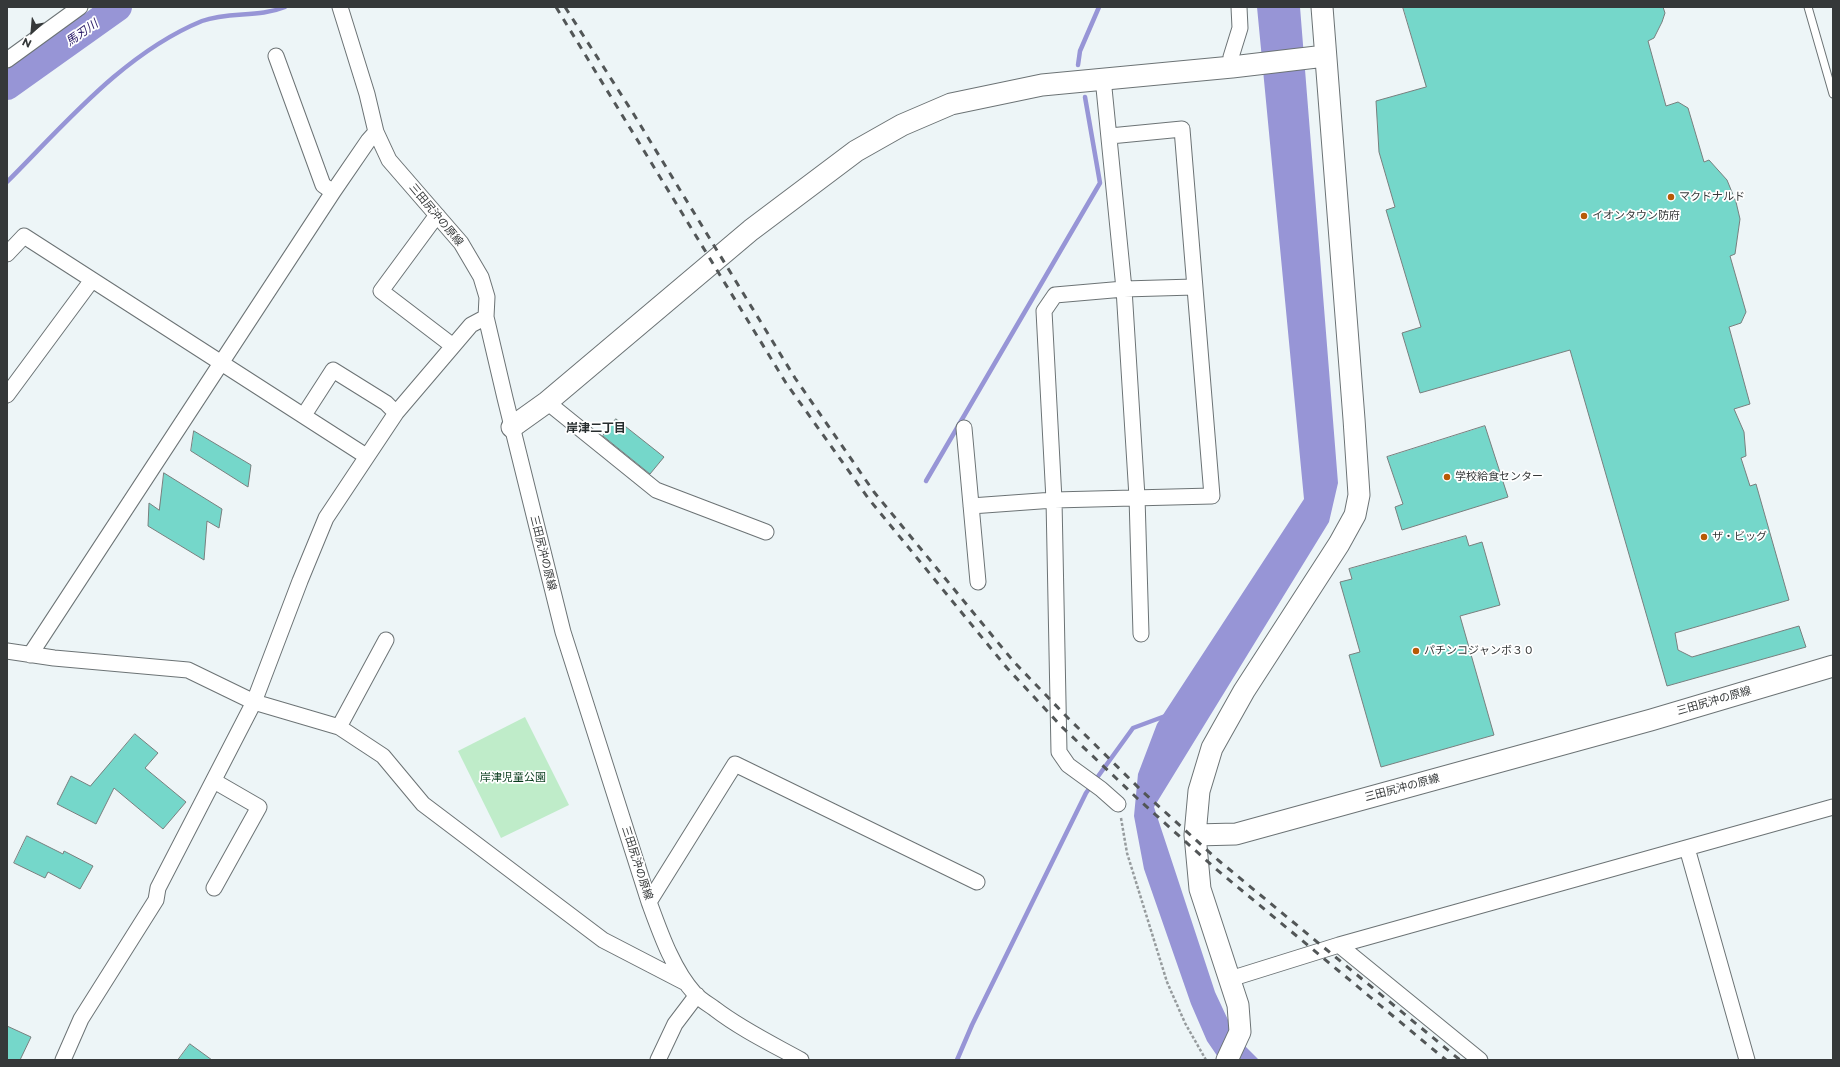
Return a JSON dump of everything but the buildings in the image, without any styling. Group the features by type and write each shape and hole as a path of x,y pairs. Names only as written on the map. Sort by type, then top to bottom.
{"street":[{"path":"7,60 80,7"},
{"name":"三田尻沖の原線","path":"340,7 367,94 376,132 389,160 461,243 481,277 487,297 486,316 563,632 649,902 662,938 686,983 696,995 726,1018 802,1060"},
{"path":"1236,67 1231,57 1240,28 1239,7"},
{"path":"1227,1060 1240,1032 1238,1005 1200,889 1195,835 1200,790 1212,748 1244,691 1339,544 1355,515 1359,495 1354,411 1317,57 1322,7"},
{"path":"276,56 324,185 333,192"},
{"path":"512,427 547,402 752,230 856,151 902,125 951,104 1042,85 1103,78 1236,67 1317,57"},
{"path":"1103,78 1110,136 1124,289 1137,497 1141,634"},
{"path":"971,506 1054,500 1212,496 1182,129 1110,136"},
{"path":"30,655 333,192 368,141 376,132"},
{"path":"437,215 381,291 453,346"},
{"path":"7,254 24,236 366,456"},
{"path":"7,395 92,280"},
{"path":"1118,804 1101,789 1068,765 1059,752 1054,500 1044,311 1055,295 1124,289 1194,287"},
{"path":"63,1060 81,1019 156,900 158,888 254,702 300,581 326,518 396,413 471,325 486,316"},
{"path":"304,415 333,370 386,403 396,413"},
{"path":"547,402 656,490 766,532"},
{"path":"964,428 978,582"},
{"path":"339,727 386,640"},
{"path":"7,651 54,658 188,670 254,702 339,727 382,756 423,804 596,935 646,964 686,983"},
{"name":"三田尻沖の原線","path":"1195,835 1236,834 1651,720 1833,666"},
{"path":"649,902 735,764 977,882"},
{"path":"214,781 259,807 214,888"},
{"path":"1230,979 1339,945 1833,807"},
{"path":"1687,848 1747,1060"},
{"path":"1339,945 1480,1060"},
{"path":"658,1060 675,1024 696,995"}],"lane":[{"path":"1808,7 1833,94"}],"path":[{"path":"1118,804 1127,853 1168,982 1185,1023 1206,1060"}],"green space":[{"name":"岸津児童公園","path":"525,717 569,805 501,838 458,751"}],"water":[{"path":"1257,7 1300,7 1338,483 1329,522 1154,807 1215,992 1236,1037 1259,1060 1220,1060 1207,1041 1191,1004 1144,869 1134,816 1138,774 1157,724 1304,499"}],"waterway":[{"name":"馬刃川","path":"7,86 118,7"},
{"path":"7,182 97,92 121,71 174,35 202,21 212,18 264,12 285,7"},
{"path":"1078,65 1080,51 1099,7"},
{"path":"926,481 1100,183 1085,97"},
{"path":"957,1060 972,1025 1086,793 1133,728 1168,715"}],"railway":[{"path":"556,7 786,383 868,498 1007,668 1062,727 1138,799 1216,869 1446,1060"},
{"path":"565,7 633,113 795,378 874,492 1014,662 1143,792 1218,860 1460,1060"}],"place":[{"name":"マクドナルド","path":"1671,197"},
{"name":"イオンタウン防府","path":"1584,216"},
{"name":"学校給食センター","path":"1447,477"},
{"name":"ザ・ビッグ","path":"1704,537"},
{"name":"パチンコジャンボ３０","path":"1416,651"}],"district":[{"name":"岸津二丁目","path":"596,428"}]}
